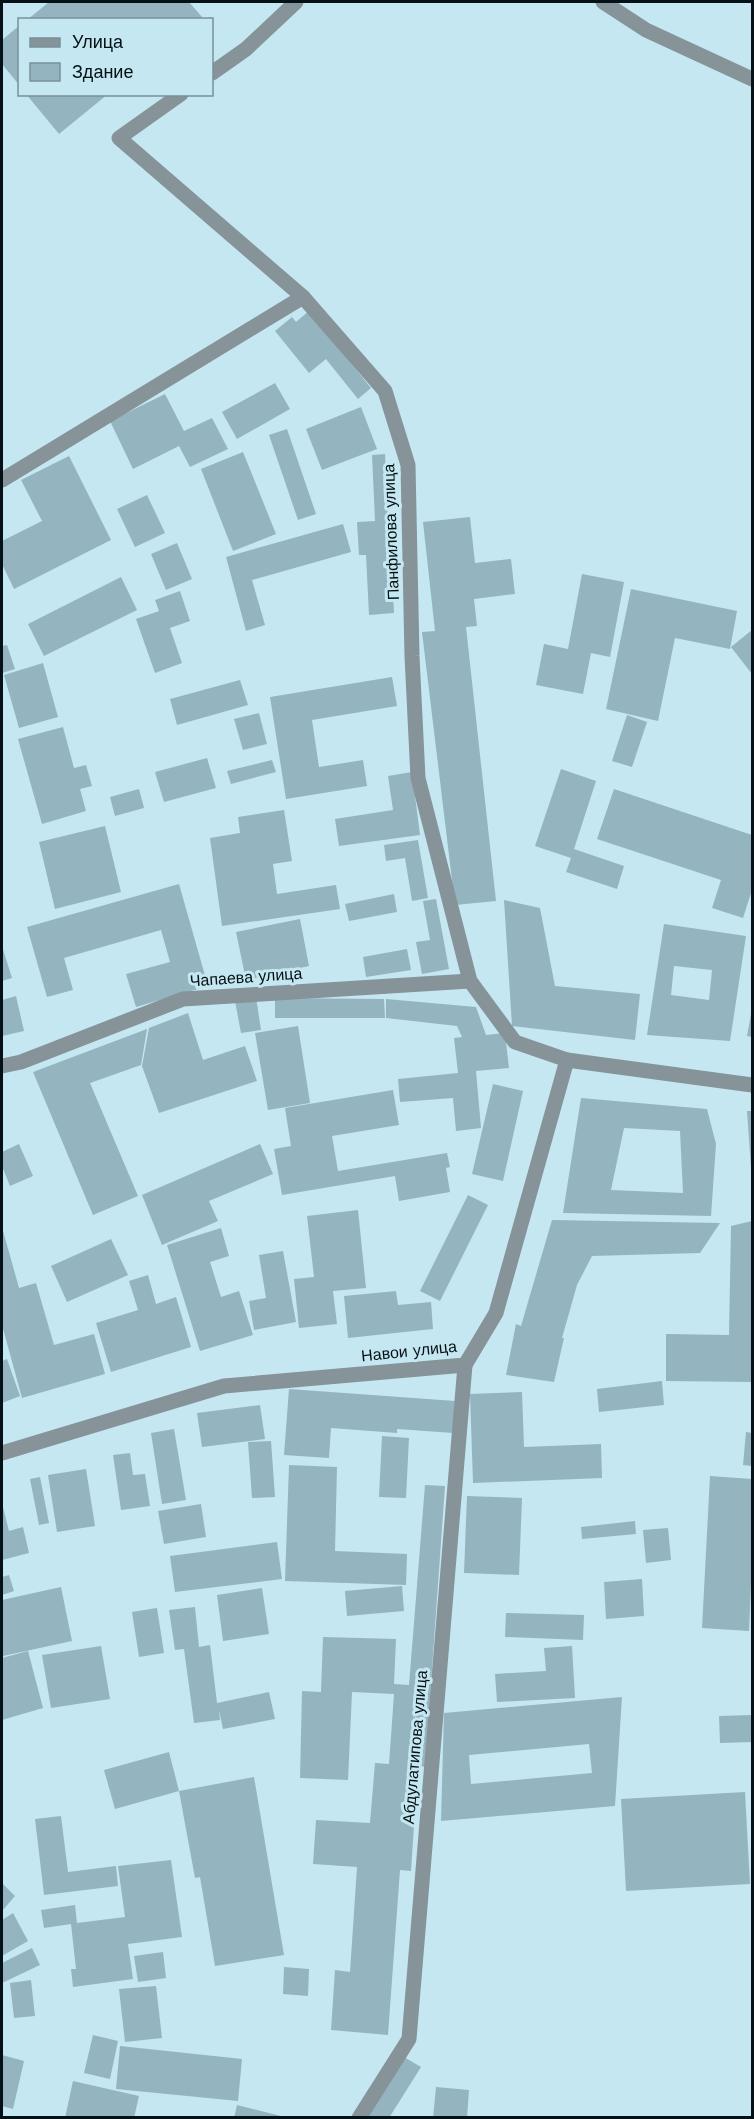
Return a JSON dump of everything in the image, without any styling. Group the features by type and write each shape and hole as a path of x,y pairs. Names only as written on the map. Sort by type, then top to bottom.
{"street":[{"path":"213,72 246,49 296,2"},
{"path":"603,2 646,30 753,80"},
{"name":"Панфилова улица","path":"179,96 119,138 303,297 386,390 408,465 412,656 418,778 470,981 515,1042 567,1060"},
{"path":"2,480 303,297"},
{"name":"Чапаева улица","path":"2,1066 21,1062 183,999 470,981"},
{"path":"567,1060 753,1085"},
{"name":"Навои улица","path":"2,1453 224,1386 465,1365 496,1313 567,1060"},
{"name":"Абдулатипова улица","path":"359,2118 409,2039 465,1365"}],"building":[{"path":"49,2 189,2 202,17 201,18 29,18"},
{"path":"18,27 18,84 2,64 2,40"},
{"path":"28,96 106,96 59,134"},
{"path":"309,311 371,388 358,399 326,359 309,373 275,331 292,317 296,322"},
{"path":"275,383 290,409 237,439 222,412"},
{"path":"165,394 184,431 212,418 228,449 190,467 179,446 133,469 110,421"},
{"path":"361,407 377,449 322,470 306,429"},
{"path":"287,429 316,514 298,520 269,435"},
{"path":"243,452 276,534 233,551 201,469"},
{"path":"385,454 388,520 392,520 394,613 369,615 366,555 359,555 357,522 375,521 372,455"},
{"path":"69,456 111,540 14,589 2,564 2,541 42,521 21,480"},
{"path":"147,495 165,533 135,547 117,509"},
{"path":"470,517 475,563 511,559 515,594 474,599 477,626 466,627 496,901 455,905 422,632 435,631 423,522"},
{"path":"343,524 351,552 252,580 265,625 246,631 226,557"},
{"path":"177,543 192,579 166,590 151,554"},
{"path":"582,574 624,582 610,657 591,653 583,694 536,685 544,644 568,649"},
{"path":"121,577 137,610 44,656 28,624"},
{"path":"631,589 737,611 730,649 675,638 658,721 606,709"},
{"path":"180,591 190,621 170,628 182,663 155,673 136,619 159,611 155,600"},
{"path":"752,630 752,674 731,647"},
{"path":"7,645 15,669 2,673 2,646"},
{"path":"43,663 58,717 19,728 4,675"},
{"path":"392,677 397,706 312,720 319,767 363,760 367,786 286,799 270,697"},
{"path":"240,680 248,705 177,725 170,699"},
{"path":"259,713 267,744 243,750 234,719"},
{"path":"627,715 647,722 632,767 612,761"},
{"path":"63,727 74,768 86,765 92,786 80,789 86,811 42,824 18,739"},
{"path":"207,758 216,788 164,802 155,772"},
{"path":"272,760 276,772 231,784 227,771"},
{"path":"561,769 596,781 574,849 624,866 617,889 566,872 571,858 535,846"},
{"path":"412,772 420,835 339,846 335,819 393,810 388,776"},
{"path":"139,789 144,808 115,816 110,797"},
{"path":"614,789 752,835 752,890 743,918 712,908 721,880 597,839"},
{"path":"284,810 292,861 273,864 277,894 336,885 340,909 222,926 210,838 240,833 238,817"},
{"path":"105,826 121,892 55,909 39,842"},
{"path":"418,840 428,898 412,901 405,858 386,861 384,845"},
{"path":"179,884 208,986 136,1007 126,974 170,962 161,930 64,958 73,990 47,997 27,927"},
{"path":"394,894 397,912 349,921 345,904"},
{"path":"436,899 449,969 422,974 416,942 430,940 423,901"},
{"path":"504,900 540,908 555,986 640,994 635,1040 512,1026"},
{"path":"300,919 309,966 246,980 236,932"},
{"path":"664,924 746,936 730,1041 647,1035","holes":["674,966 712,970 709,1000 671,995"]},
{"path":"2,946 12,978 2,981"},
{"path":"407,949 411,970 366,977 363,957"},
{"path":"16,996 24,1031 2,1036 2,1000"},
{"path":"256,997 261,1030 241,1033 235,1001"},
{"path":"275,998 384,999 385,1018 275,1018"},
{"path":"386,999 476,1007 486,1035 505,1033 509,1068 476,1071 481,1128 456,1131 453,1098 400,1102 398,1079 458,1073 454,1038 462,1037 457,1026 386,1018"},
{"path":"188,1013 203,1060 245,1046 257,1081 159,1113 142,1066 149,1028"},
{"path":"752,1014 752,1037 747,1036"},
{"path":"298,1026 310,1103 268,1110 255,1033"},
{"path":"147,1029 141,1065 90,1083 138,1196 93,1215 33,1072"},
{"path":"493,1084 523,1091 503,1181 472,1174"},
{"path":"393,1090 399,1125 332,1136 338,1171 447,1153 450,1167 446,1168 450,1192 399,1201 395,1176 282,1195 274,1149 291,1146 285,1108"},
{"path":"581,1098 707,1109 716,1144 711,1216 563,1213","holes":["624,1128 680,1131 683,1193 611,1190"]},
{"path":"747,1111 752,1111 751,1168"},
{"path":"19,1144 33,1176 10,1186 2,1166 2,1152"},
{"path":"260,1144 273,1174 209,1201 218,1221 162,1245 142,1195"},
{"path":"468,1195 488,1205 440,1301 420,1291"},
{"path":"358,1210 366,1288 333,1291 337,1324 299,1328 294,1279 314,1277 307,1216"},
{"path":"552,1220 720,1223 700,1253 592,1256 577,1285 562,1338 564,1338 554,1382 506,1375 516,1324 521,1326"},
{"path":"752,1221 752,1382 666,1381 666,1334 729,1335 731,1226"},
{"path":"2,1227 19,1288 36,1283 54,1345 94,1334 105,1374 22,1398 2,1325"},
{"path":"221,1228 229,1256 210,1262 221,1297 239,1291 253,1335 200,1351 167,1245"},
{"path":"111,1239 128,1275 67,1302 51,1266"},
{"path":"283,1251 296,1322 254,1330 249,1301 266,1298 259,1255"},
{"path":"148,1275 156,1304 176,1297 191,1347 111,1372 96,1323 138,1310 129,1281"},
{"path":"396,1291 398,1305 431,1302 433,1329 348,1338 344,1296"},
{"path":"7,1359 20,1396 2,1403 2,1361"},
{"path":"662,1381 664,1405 599,1412 597,1389"},
{"path":"289,1389 455,1401 453,1433 397,1429 397,1433 331,1428 329,1458 284,1455"},
{"path":"522,1392 524,1447 601,1444 602,1478 473,1483 470,1394"},
{"path":"260,1405 265,1439 202,1447 197,1413"},
{"path":"174,1429 186,1500 162,1504 151,1433"},
{"path":"746,1432 752,1433 752,1466 743,1465"},
{"path":"382,1436 409,1438 406,1498 379,1497"},
{"path":"271,1441 275,1497 252,1498 248,1442"},
{"path":"130,1453 133,1475 145,1474 150,1506 121,1510 113,1455"},
{"path":"289,1465 337,1467 335,1551 407,1554 406,1585 285,1581"},
{"path":"86,1469 95,1526 57,1532 48,1475"},
{"path":"710,1476 752,1479 749,1631 702,1628"},
{"path":"40,1477 49,1523 39,1525 30,1479"},
{"path":"425,1485 445,1486 425,1767 418,1766 411,1871 400,1870 388,2035 331,2030 335,1970 350,1972 357,1867 313,1864 316,1820 370,1823 375,1763 389,1764 394,1694 352,1692 348,1780 300,1778 302,1691 321,1692 323,1637 396,1639 394,1684 409,1685"},
{"path":"467,1496 522,1498 519,1575 464,1573"},
{"path":"2,1503 9,1531 23,1527 29,1553 2,1560"},
{"path":"201,1504 206,1537 164,1544 158,1511"},
{"path":"635,1521 636,1534 582,1539 581,1527"},
{"path":"668,1528 671,1560 646,1563 643,1530"},
{"path":"277,1542 282,1579 175,1592 170,1556"},
{"path":"9,1575 14,1591 2,1595 2,1577"},
{"path":"642,1579 644,1616 606,1619 604,1582"},
{"path":"402,1586 404,1611 347,1616 345,1591"},
{"path":"61,1587 72,1641 3,1656 2,1600"},
{"path":"262,1588 269,1634 223,1641 217,1595"},
{"path":"195,1607 199,1647 210,1645 217,1703 269,1692 275,1719 223,1729 219,1710 220,1720 194,1723 184,1649 175,1650 169,1610"},
{"path":"157,1608 164,1653 139,1657 132,1612"},
{"path":"506,1613 584,1615 583,1640 505,1637"},
{"path":"101,1646 110,1699 51,1708 42,1655"},
{"path":"572,1646 575,1698 497,1702 495,1674 546,1671 544,1648"},
{"path":"28,1651 43,1708 2,1720 2,1658"},
{"path":"622,1697 615,1806 441,1821 444,1713","holes":["589,1744 592,1773 471,1784 469,1755"]},
{"path":"752,1715 752,1742 720,1743 719,1716"},
{"path":"169,1752 179,1791 115,1809 104,1770"},
{"path":"254,1777 284,1955 215,1966 200,1877 195,1878 179,1791"},
{"path":"745,1792 750,1884 626,1891 621,1799"},
{"path":"61,1816 68,1872 116,1866 118,1886 44,1895 35,1819"},
{"path":"171,1860 182,1937 128,1944 133,1979 73,1987 71,1969 76,1969 71,1924 44,1928 41,1910 75,1905 77,1923 125,1917 118,1866"},
{"path":"2,1883 15,1896 2,1911"},
{"path":"13,1913 28,1941 2,1956 2,1920"},
{"path":"32,1948 40,1965 2,1983 2,1963"},
{"path":"163,1952 166,1978 138,1982 134,1956"},
{"path":"284,1967 309,1969 308,1996 283,1994"},
{"path":"31,1980 35,2016 14,2018 10,1983"},
{"path":"156,1986 162,2038 125,2042 119,1989"},
{"path":"93,2035 118,2041 110,2079 84,2073"},
{"path":"120,2046 242,2059 238,2101 116,2089"},
{"path":"2,2055 24,2061 13,2109 2,2106"},
{"path":"404,2057 421,2067 389,2118 366,2118"},
{"path":"73,2081 139,2096 134,2118 65,2118"},
{"path":"436,2087 469,2090 467,2118 433,2118"},
{"path":"237,2105 285,2117 285,2118 234,2118"}]}
